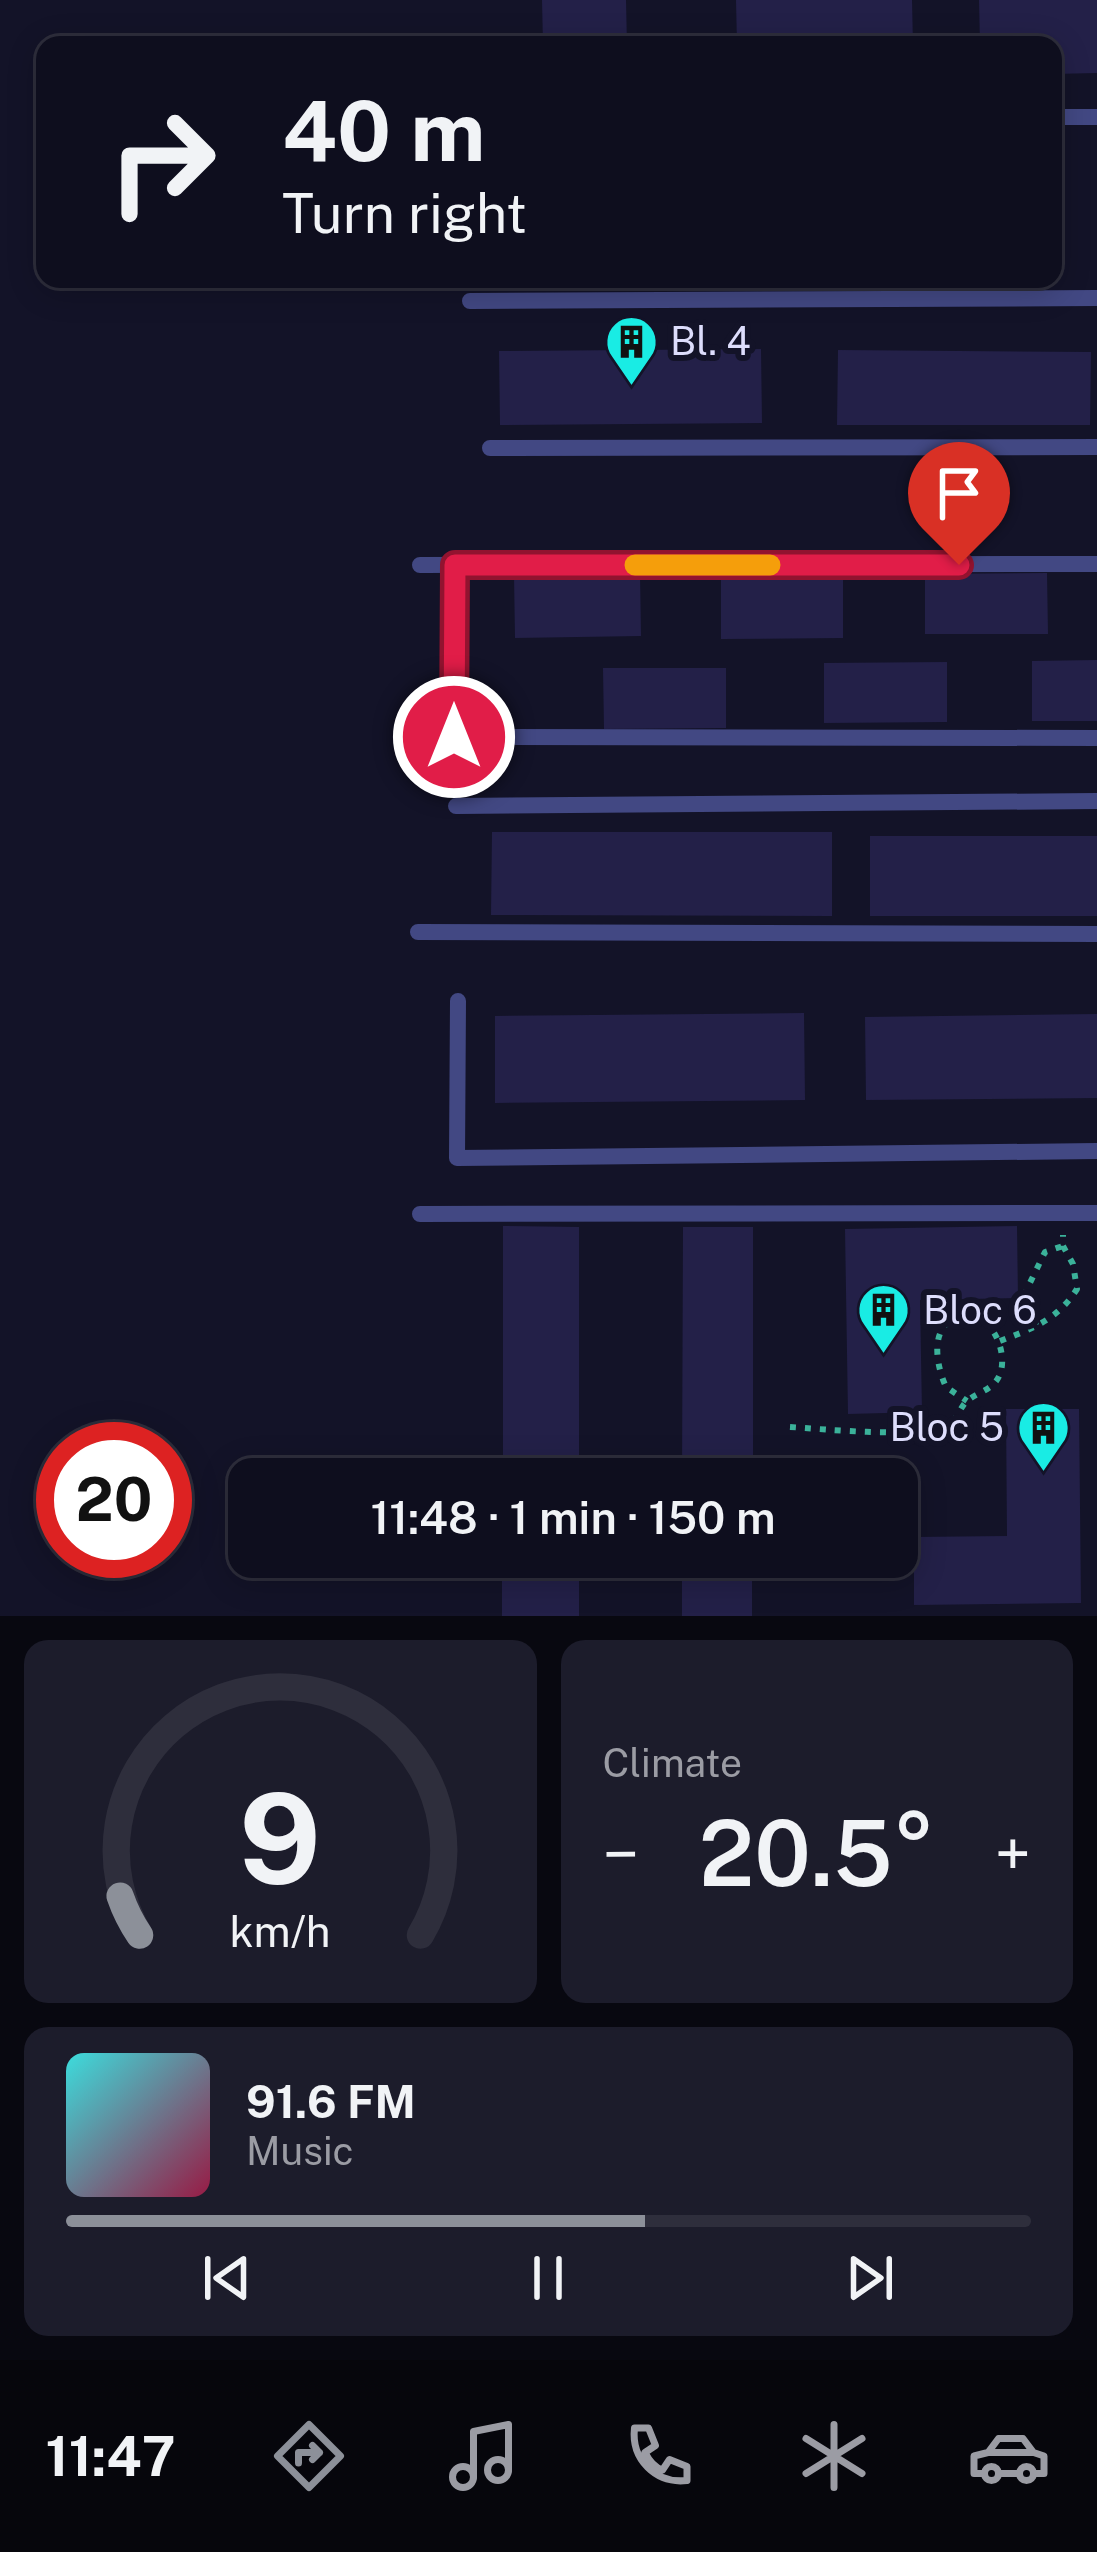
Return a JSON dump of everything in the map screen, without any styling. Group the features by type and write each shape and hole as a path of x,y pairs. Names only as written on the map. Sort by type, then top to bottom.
{"lane":[{"path":"1062,117 1097,117"},
{"path":"470,302 1097,298"},
{"path":"490,448 1097,448"},
{"path":"420,565 1097,565"},
{"path":"455,565 454,737 1097,738"},
{"path":"456,806 1097,801"},
{"path":"418,932 1097,934"},
{"path":"458,1001 457,1158 1097,1151"},
{"path":"420,1214 1097,1213"}],"path":[{"path":"1000,1341 1064,1308 1077,1289 1063,1246 1067,1213"},
{"path":"1036,1326 1026,1291 1045,1252 1063,1246"},
{"path":"790,1427 875,1432 949,1425 967,1401 988,1390 1000,1376 1000,1341 981,1318 966,1314 950,1321 935,1353 946,1388 967,1401"}],"building":[{"path":"542,0 626,0 627,36 543,36"},
{"path":"736,0 912,0 913,36 737,36"},
{"path":"979,0 1097,0 1097,73 1062,74 1062,36 980,36"},
{"name":"Bl. 4","path":"761,349 762,423 500,425 499,351"},
{"path":"838,350 1091,352 1090,425 837,425"},
{"path":"640,573 641,636 515,638 514,575"},
{"path":"1047,573 1048,634 925,634 925,574"},
{"path":"843,578 843,638 721,639 721,579"},
{"path":"1097,660 1097,721 1032,721 1032,661"},
{"path":"947,662 947,722 824,723 824,663"},
{"path":"603,668 726,668 726,728 604,729"},
{"path":"492,832 832,832 832,916 491,915"},
{"path":"870,836 1097,836 1097,916 870,916"},
{"path":"804,1013 805,1100 495,1103 495,1016"},
{"path":"1097,1014 1097,1098 866,1100 865,1017"},
{"path":"503,1226 579,1227 579,1458 503,1458"},
{"name":"Bloc 6","path":"1017,1226 1018,1298 920,1300 922,1412 848,1414 845,1229"},
{"path":"683,1227 753,1227 753,1458 682,1458"},
{"name":"Bloc 5","path":"1006,1409 1079,1409 1081,1603 914,1605 918,1537 1007,1536"},
{"path":"502,1578 579,1578 579,1616 502,1616"},
{"path":"682,1578 752,1578 752,1616 682,1616"}],"slow traffic":[{"path":"635,565 770,565"}],"place":[{"name":"Bl. 4","path":"631,387"},
{"name":"Bloc 6","path":"884,1356"},
{"name":"Bloc 5","path":"1043,1473"}],"route":[{"path":"454,737 455,565 959,565"}]}
